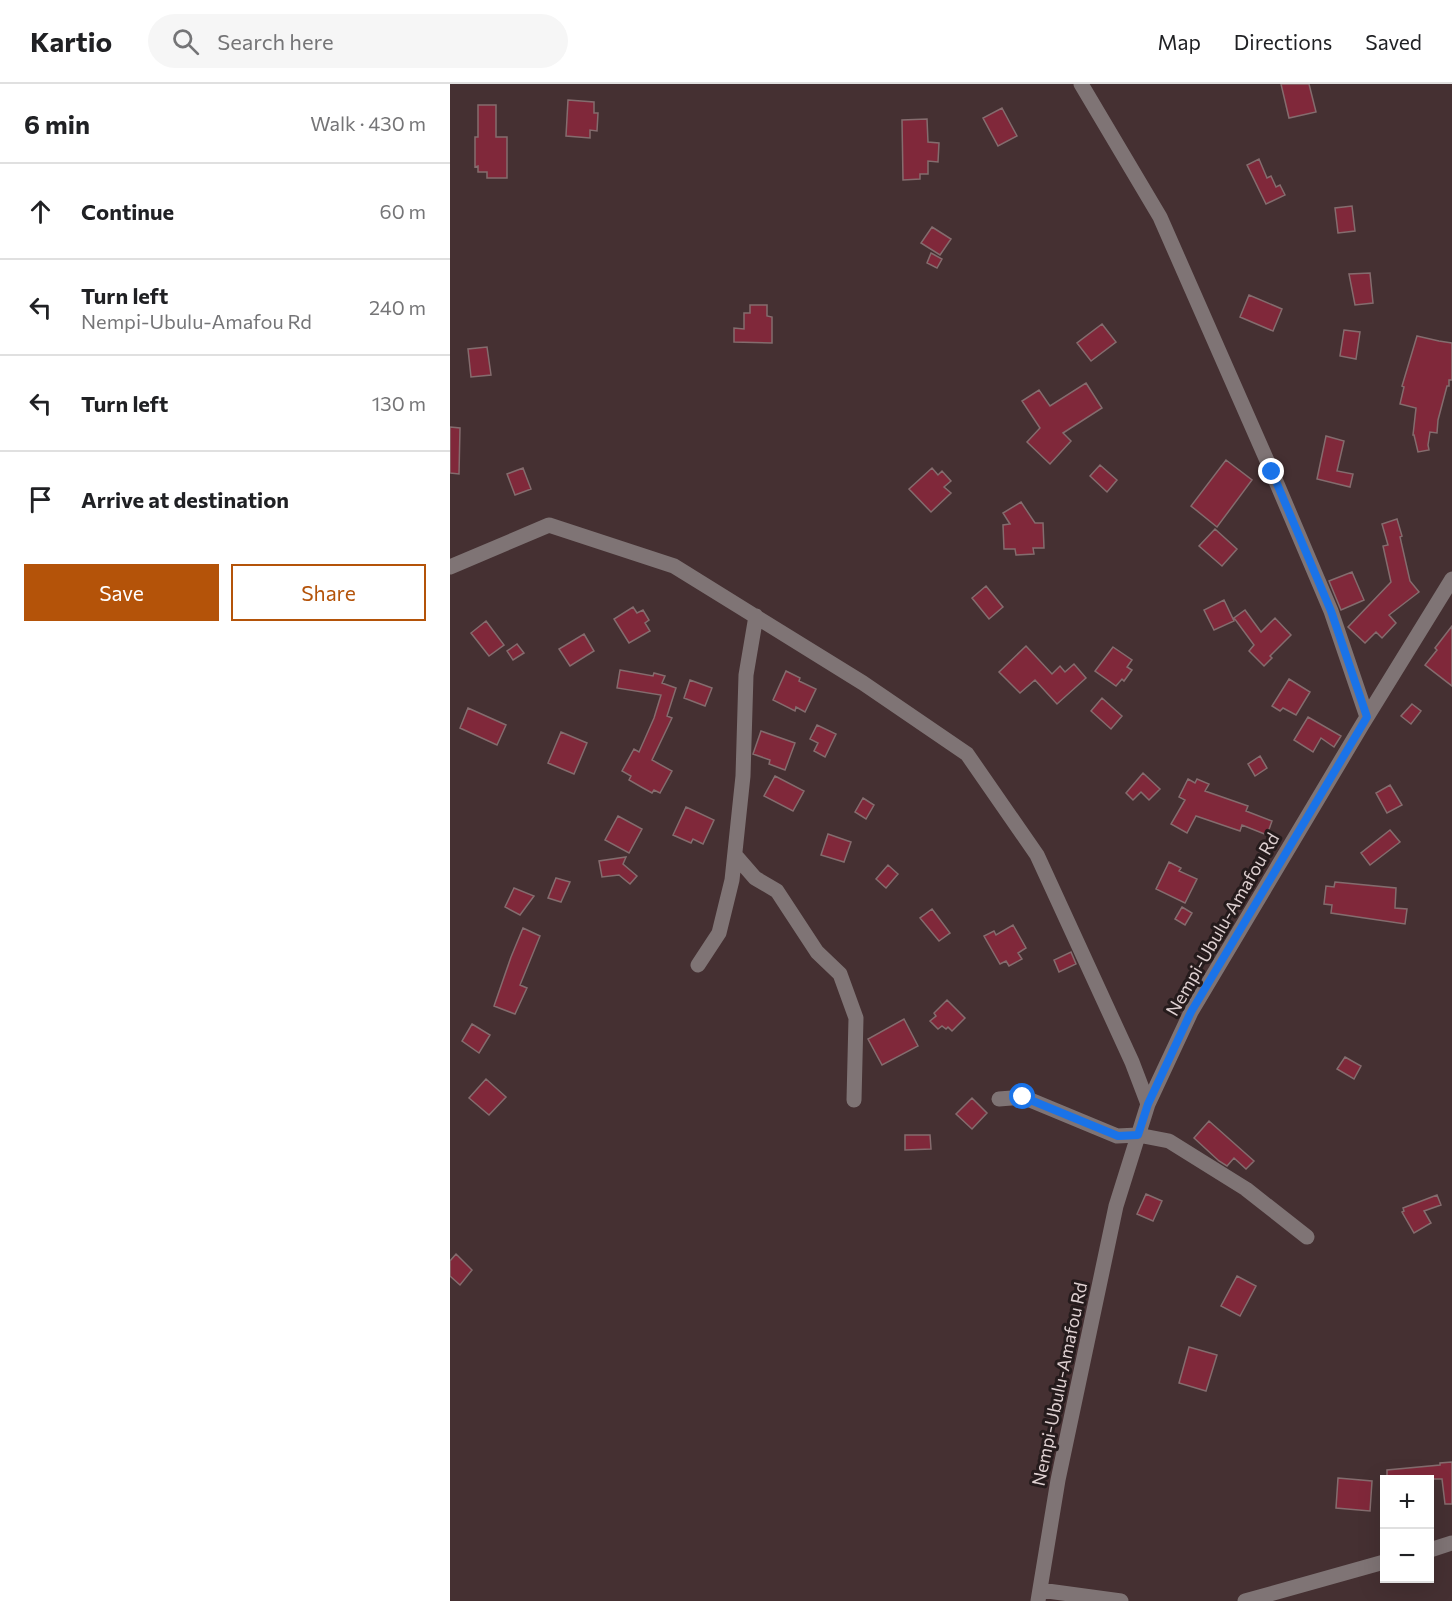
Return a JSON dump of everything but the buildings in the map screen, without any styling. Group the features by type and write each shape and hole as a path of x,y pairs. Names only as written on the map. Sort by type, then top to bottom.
{"street":[{"path":"1081,84 1160,217 1331,611 1367,717"},
{"path":"450,567 549,525 674,566 863,683 967,754 1037,855 1132,1062 1148,1104"},
{"name":"Nempi-Ubulu-Amafou Rd","path":"1039,1596 1058,1480 1116,1206 1148,1104 1191,1012 1452,579"},
{"path":"698,965 719,933 732,880 743,776 746,675 756,616"},
{"path":"735,855 755,878 777,891 817,952 840,974 856,1018 854,1100"},
{"path":"999,1099 1023,1097 1118,1136 1138,1135 1169,1141 1246,1189 1307,1237"},
{"path":"1434,1549 1452,1544"},
{"path":"1245,1601 1380,1563"},
{"path":"1039,1596 1121,1601"}],"route":[{"path":"1023,1097 1118,1136 1138,1135 1148,1104 1191,1012 1367,717 1331,611 1272,472"}]}
